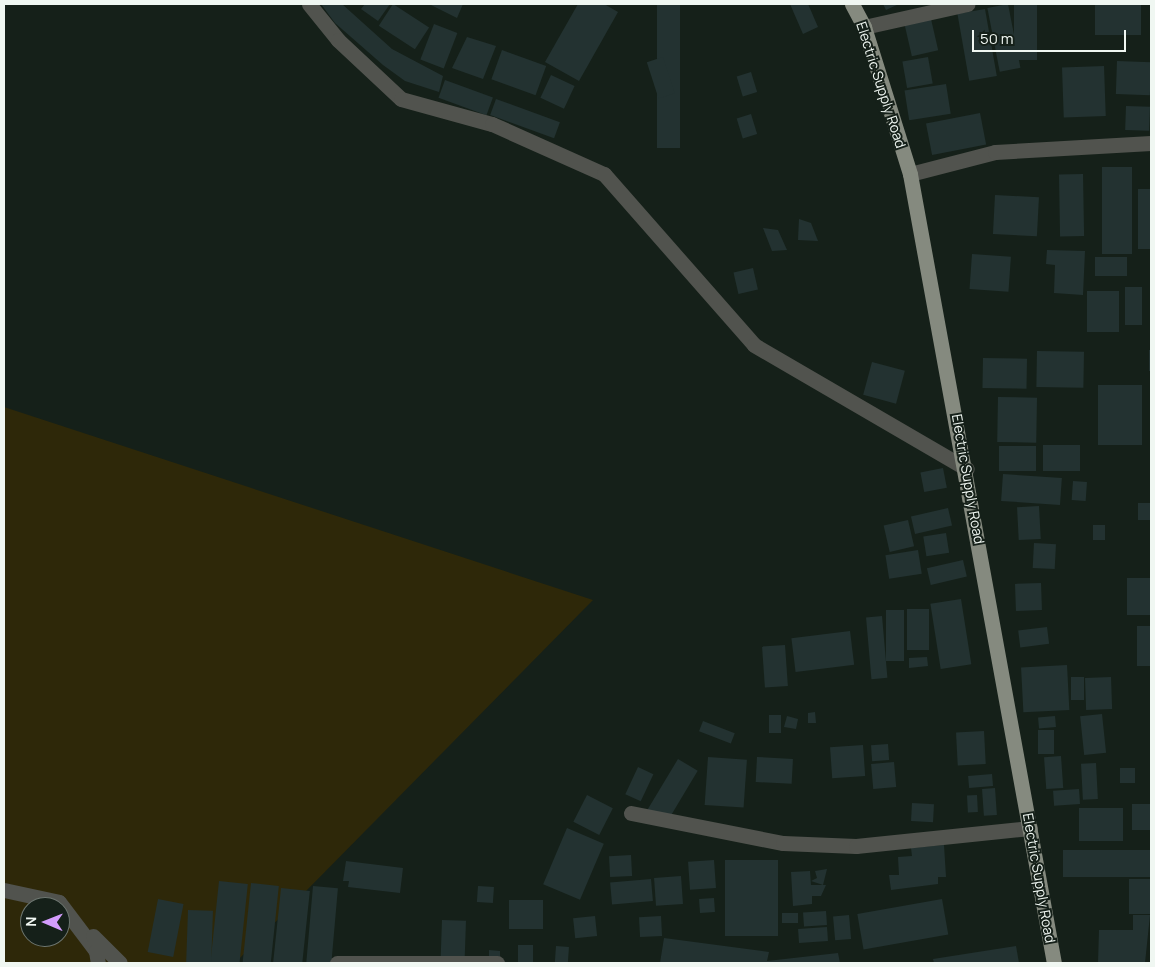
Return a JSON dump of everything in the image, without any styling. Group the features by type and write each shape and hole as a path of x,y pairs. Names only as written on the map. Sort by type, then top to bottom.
{"main road":[{"name":"Electric Supply Road","path":"852,4 864,27 910,174 967,469 1054,963"}],"street":[{"path":"309,4 338,40 401,99 492,124 604,174 754,345 967,469"},
{"path":"864,27 967,4"},
{"path":"910,174 995,152 1151,143"},
{"path":"631,813 784,843 856,846 1030,828"},
{"path":"4,890 36,897"},
{"path":"70,913 120,963"},
{"path":"70,917 96,951 98,963"},
{"path":"338,963 497,963"}],"shaded area":[{"path":"4,407 593,600 235,963 4,963"}],"building":[{"path":"321,4 342,4 392,49 443,76 439,92 405,81 383,65 335,23"},
{"path":"365,4 390,4 378,21 361,9"},
{"path":"393,4 429,27 415,49 379,26"},
{"path":"429,4 463,4 457,18"},
{"path":"578,4 604,4 618,12 579,81 545,62"},
{"path":"657,4 680,4 680,148 657,148"},
{"path":"790,4 808,4 818,27 803,34"},
{"path":"883,4 899,4 886,10"},
{"path":"1008,4 1020,68 1000,72 987,8"},
{"path":"1014,4 1037,4 1037,60 1014,60"},
{"path":"1095,4 1141,4 1141,35 1095,35"},
{"path":"985,9 997,76 969,81 957,14"},
{"path":"931,19 938,50 912,56 905,25"},
{"path":"434,24 457,33 444,68 420,59"},
{"path":"467,37 496,46 483,79 452,68"},
{"path":"502,50 546,66 536,95 491,79"},
{"path":"663,57 675,93 659,98 647,62"},
{"path":"928,57 933,84 907,88 902,62"},
{"path":"1117,61 1151,62 1150,95 1116,94"},
{"path":"1104,66 1106,116 1064,117 1062,67"},
{"path":"751,72 757,92 743,96 737,76"},
{"path":"551,75 575,86 564,109 540,98"},
{"path":"445,80 493,97 486,115 439,98"},
{"path":"946,84 951,114 909,120 905,91"},
{"path":"496,99 560,122 554,138 490,115"},
{"path":"1126,106 1150,107 1149,131 1125,130"},
{"path":"980,113 986,144 932,155 926,123"},
{"path":"751,114 757,134 743,138 737,118"},
{"path":"1102,167 1132,167 1132,254 1102,254"},
{"path":"1059,174 1083,174 1084,236 1060,236"},
{"path":"1138,189 1151,189 1151,249 1138,249"},
{"path":"995,195 1039,197 1037,236 993,234"},
{"path":"799,219 811,223 818,241 798,240"},
{"path":"763,228 778,230 787,250 772,251"},
{"path":"1047,250 1085,251 1083,295 1054,293 1055,265 1046,264"},
{"path":"972,254 1011,257 1008,292 970,289"},
{"path":"1095,257 1127,257 1127,276 1095,276"},
{"path":"753,268 758,289 738,294 734,272"},
{"path":"1125,287 1142,287 1142,325 1125,325"},
{"path":"1087,291 1119,291 1119,332 1087,332"},
{"path":"1149,350 1151,350 1151,371 1149,371"},
{"path":"1037,351 1084,352 1083,388 1036,387"},
{"path":"983,358 1027,359 1026,389 982,388"},
{"path":"872,362 905,371 896,404 863,395"},
{"path":"1098,385 1142,385 1142,445 1098,445"},
{"path":"998,397 1037,398 1036,443 997,442"},
{"path":"1043,445 1080,445 1080,471 1043,471"},
{"path":"999,446 1036,446 1036,471 999,471"},
{"path":"943,468 947,488 924,492 920,472"},
{"path":"1003,474 1062,478 1060,505 1001,501"},
{"path":"1073,481 1087,482 1086,501 1072,500"},
{"path":"1138,503 1151,503 1151,520 1138,520"},
{"path":"1039,506 1041,539 1019,540 1017,507"},
{"path":"948,508 952,526 915,534 911,517"},
{"path":"908,520 914,546 890,552 884,526"},
{"path":"1093,525 1105,525 1105,540 1093,540"},
{"path":"946,533 949,553 926,556 923,537"},
{"path":"1034,543 1056,544 1055,569 1033,568"},
{"path":"918,550 922,574 889,579 885,555"},
{"path":"963,560 967,577 931,585 927,568"},
{"path":"1127,578 1151,578 1151,615 1127,615"},
{"path":"1041,583 1042,610 1016,611 1015,584"},
{"path":"961,599 971,664 941,669 930,604"},
{"path":"907,609 929,609 929,650 907,650"},
{"path":"886,610 904,610 904,661 886,661"},
{"path":"882,616 887,678 871,679 866,617"},
{"path":"1137,626 1151,626 1151,666 1137,666"},
{"path":"1047,627 1049,644 1020,647 1018,631"},
{"path":"850,631 854,665 796,672 791,638"},
{"path":"785,645 788,686 765,688 762,647"},
{"path":"927,657 928,666 909,668 909,658"},
{"path":"1067,665 1069,710 1023,712 1021,667"},
{"path":"1071,677 1084,677 1084,700 1071,700"},
{"path":"1111,677 1112,709 1086,710 1085,678"},
{"path":"815,712 816,723 808,723 808,713"},
{"path":"1102,714 1106,753 1084,755 1080,716"},
{"path":"769,715 781,715 781,733 769,733"},
{"path":"787,716 798,719 796,729 784,727"},
{"path":"1055,716 1056,727 1039,728 1038,717"},
{"path":"703,721 735,733 731,743 699,731"},
{"path":"1038,730 1054,730 1054,754 1038,754"},
{"path":"984,731 986,764 958,765 956,732"},
{"path":"888,744 889,760 872,761 871,745"},
{"path":"863,745 865,776 832,778 830,747"},
{"path":"1061,756 1063,788 1046,789 1044,757"},
{"path":"708,757 747,760 744,808 705,805"},
{"path":"757,757 793,759 792,784 756,782"},
{"path":"678,759 698,771 667,821 648,810"},
{"path":"894,762 896,787 873,789 871,764"},
{"path":"1096,763 1098,799 1083,800 1081,764"},
{"path":"638,767 653,774 641,801 625,794"},
{"path":"1120,768 1135,768 1135,783 1120,783"},
{"path":"992,774 993,786 969,788 968,776"},
{"path":"995,788 997,815 984,816 982,789"},
{"path":"1079,789 1080,804 1054,806 1053,791"},
{"path":"587,795 613,808 599,835 573,822"},
{"path":"977,795 978,812 968,813 967,796"},
{"path":"912,803 934,804 933,822 911,821"},
{"path":"1132,804 1151,804 1151,830 1132,830"},
{"path":"1079,808 1123,808 1123,841 1079,841"},
{"path":"567,828 604,844 580,900 543,884"},
{"path":"944,845 946,877 938,877 938,884 891,890 889,875 899,875 898,857 912,856 911,848"},
{"path":"1063,850 1151,850 1151,877 1063,877"},
{"path":"631,855 632,876 610,877 609,856"},
{"path":"714,860 716,888 690,890 688,862"},
{"path":"725,860 778,860 778,936 725,936"},
{"path":"346,861 403,868 400,893 348,887 349,881 343,881"},
{"path":"827,869 823,885 811,881 817,878 815,871"},
{"path":"810,871 811,885 826,885 821,896 812,896 812,904 793,906 791,872"},
{"path":"681,876 683,904 656,906 654,878"},
{"path":"651,879 653,901 612,904 610,883"},
{"path":"1129,879 1151,879 1151,914 1129,914"},
{"path":"219,881 248,884 240,963 210,963"},
{"path":"251,883 279,886 271,963 243,963"},
{"path":"313,886 338,888 331,963 306,963"},
{"path":"478,886 494,887 493,903 477,902"},
{"path":"281,888 310,891 302,963 273,963"},
{"path":"714,898 715,912 700,913 699,899"},
{"path":"158,899 184,904 173,957 148,952"},
{"path":"942,899 948,934 864,949 857,914"},
{"path":"509,900 543,900 543,929 509,929"},
{"path":"188,910 213,911 211,963 186,963"},
{"path":"826,911 827,925 804,927 803,913"},
{"path":"782,913 798,913 798,923 782,923"},
{"path":"849,915 851,939 835,940 833,916"},
{"path":"1133,915 1150,915 1145,963 1098,963 1099,930 1133,930"},
{"path":"595,916 597,936 575,938 573,918"},
{"path":"661,916 662,936 640,937 639,917"},
{"path":"442,920 466,921 465,957 441,956"},
{"path":"827,927 828,941 799,943 798,929"},
{"path":"664,938 769,952 767,961 838,953 840,963 660,963"},
{"path":"518,945 533,945 533,963 518,963"},
{"path":"556,946 569,947 568,963 555,963"},
{"path":"1016,946 1019,963 934,963 933,959"},
{"path":"489,950 500,951 500,963 489,959"}]}
